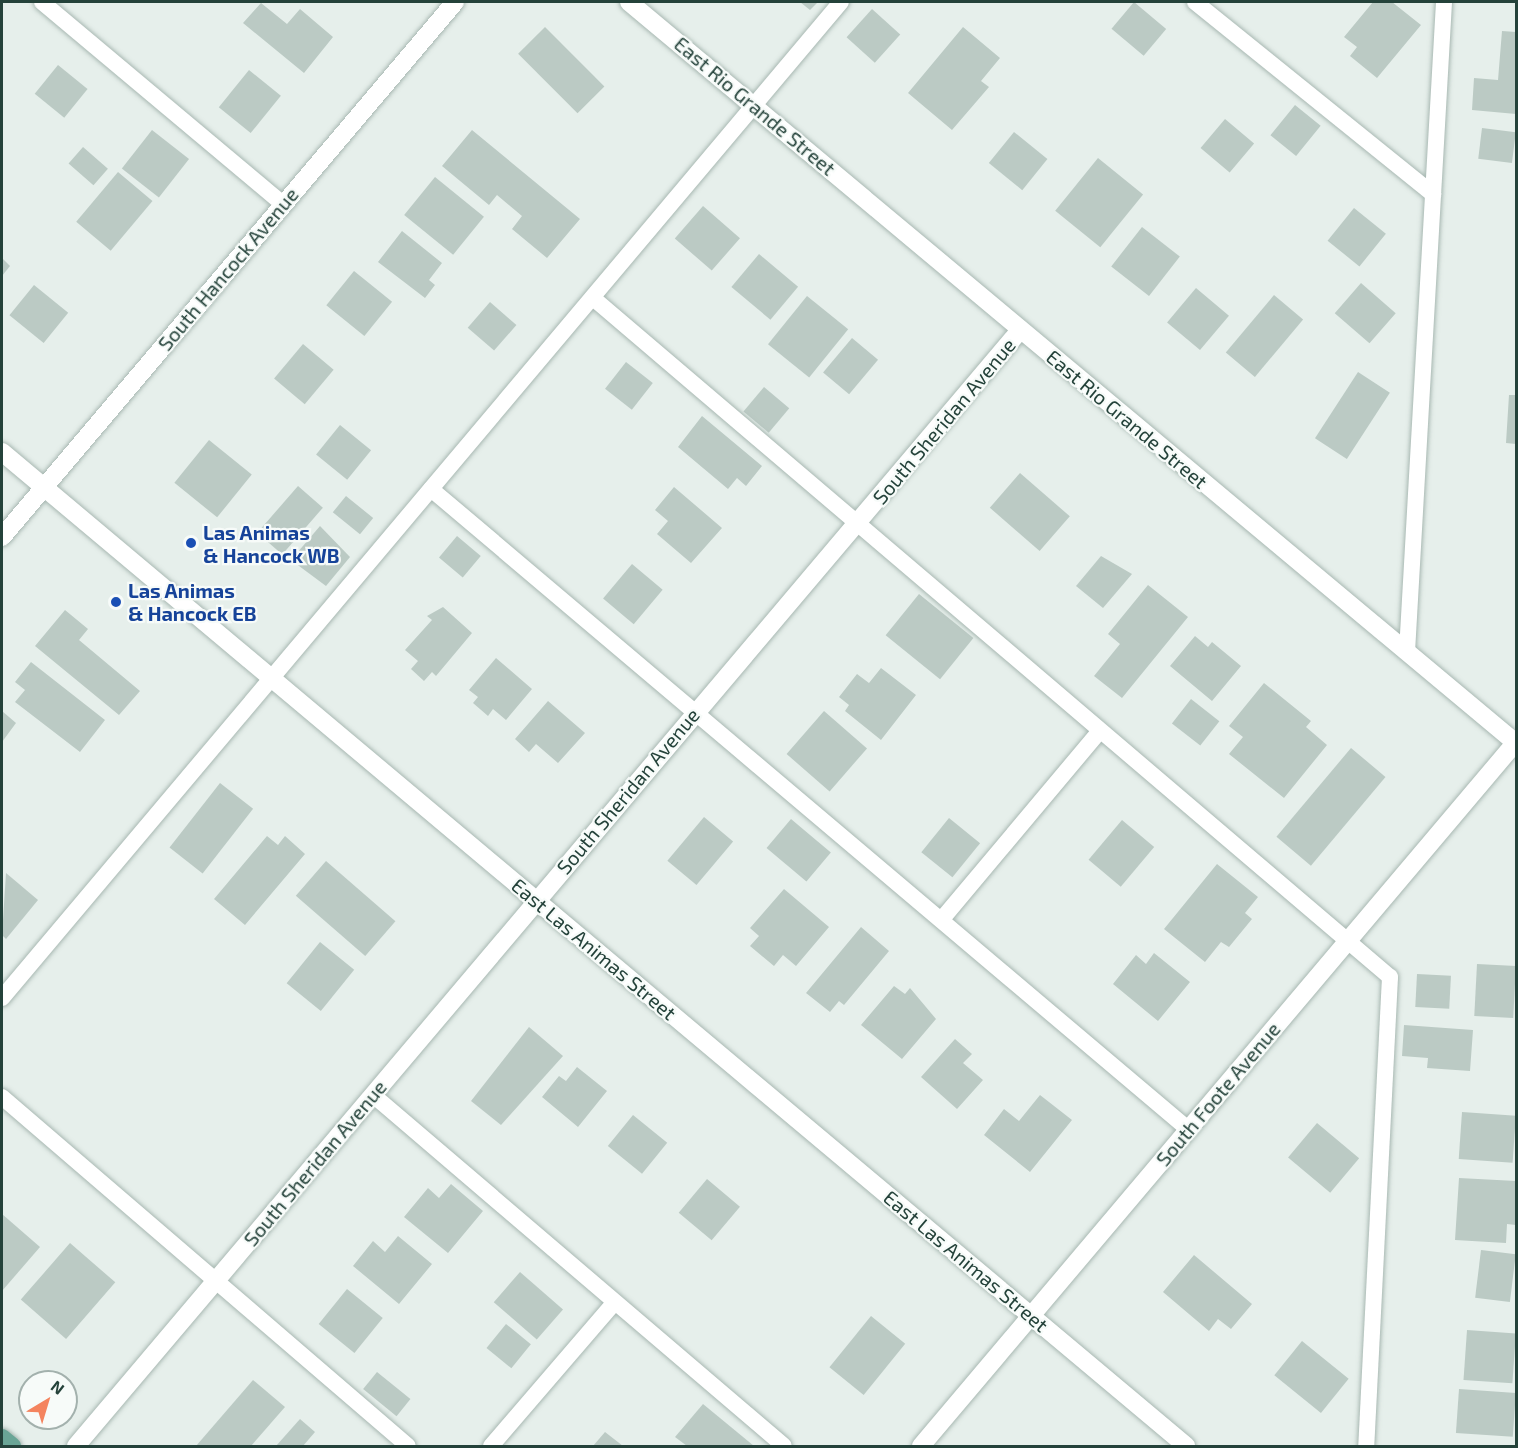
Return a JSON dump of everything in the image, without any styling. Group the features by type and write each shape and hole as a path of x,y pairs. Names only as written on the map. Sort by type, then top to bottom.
{"main road":[{"path":"2,1438 12,1446"}],"street":[{"name":"South Hancock Avenue","path":"2,537 455,2"},
{"name":"East Rio Grande Street","path":"629,2 757,106 1020,330 1516,742"},
{"name":"South Sheridan Avenue","path":"76,1446 697,709 856,526 1020,330"},
{"name":"East Las Animas Street","path":"2,452 1186,1446"},
{"name":"South Foote Avenue","path":"921,1446 1516,742"}],"lane":[{"path":"42,2 283,204"},
{"path":"2,998 271,677 757,106 841,2"},
{"path":"1195,2 1433,194"},
{"path":"1407,652 1444,2"},
{"path":"594,298 1098,733 1346,943 1390,977 1366,1446"},
{"path":"431,489 697,709 1189,1130"},
{"path":"942,919 1098,733"},
{"path":"373,1095 784,1446"},
{"path":"2,1097 408,1446"},
{"path":"491,1446 614,1303"}],"building":[{"path":"800,2 818,2 810,10"},
{"path":"1134,2 1166,29 1144,56 1112,29"},
{"path":"1373,2 1392,2 1421,25 1377,78 1350,56 1357,47 1344,37"},
{"path":"261,3 287,24 300,9 333,37 304,73 243,23"},
{"path":"872,9 900,34 875,63 847,37"},
{"path":"545,27 604,86 578,113 518,54"},
{"path":"963,27 1000,58 981,81 989,87 952,130 908,93"},
{"path":"1502,31 1516,32 1516,114 1472,110 1474,78 1498,80"},
{"path":"58,65 88,89 64,118 35,94"},
{"path":"249,70 281,96 251,133 219,107"},
{"path":"1295,105 1321,126 1296,156 1270,135"},
{"path":"1225,119 1254,143 1230,173 1201,148"},
{"path":"1482,128 1516,132 1512,163 1478,159"},
{"path":"152,130 189,159 159,198 122,169"},
{"path":"472,130 580,219 547,258 512,229 522,216 497,195 489,205 442,166"},
{"path":"1014,132 1047,159 1022,190 989,163"},
{"path":"83,147 108,169 93,185 69,164"},
{"path":"1098,158 1143,195 1100,247 1055,211"},
{"path":"118,172 152,201 111,251 76,222"},
{"path":"435,177 484,217 453,255 404,215"},
{"path":"703,206 740,238 712,271 675,238"},
{"path":"1354,208 1386,234 1359,266 1328,241"},
{"path":"1142,227 1180,257 1149,296 1111,266"},
{"path":"402,231 442,263 429,280 435,285 425,298 378,262"},
{"path":"759,254 798,287 770,320 731,287"},
{"path":"2,258 10,266 2,276"},
{"path":"354,271 392,302 364,336 326,305"},
{"path":"1361,283 1396,313 1369,343 1335,313"},
{"path":"34,285 68,313 44,343 9,315"},
{"path":"1196,288 1229,316 1200,350 1167,322"},
{"path":"1274,295 1303,319 1255,377 1226,352"},
{"path":"807,296 848,329 809,378 768,344"},
{"path":"490,302 516,325 494,351 468,328"},
{"path":"852,338 878,360 849,394 823,372"},
{"path":"303,344 334,370 305,404 274,378"},
{"path":"626,362 653,383 632,410 605,389"},
{"path":"1358,372 1390,393 1347,459 1315,438"},
{"path":"764,387 789,408 769,433 743,412"},
{"path":"1509,395 1516,395 1516,444 1506,443"},
{"path":"702,416 762,466 746,486 737,478 728,489 678,447"},
{"path":"340,425 371,450 347,480 316,455"},
{"path":"209,440 252,475 217,517 174,483"},
{"path":"1020,473 1070,516 1040,551 990,508"},
{"path":"298,486 323,508 282,554 257,533"},
{"path":"674,487 722,528 691,563 657,534 668,521 655,510"},
{"path":"346,496 373,518 360,534 333,512"},
{"path":"320,526 350,557 326,586 291,560"},
{"path":"457,536 481,556 463,577 439,557"},
{"path":"1101,556 1132,574 1103,608 1076,586"},
{"path":"632,564 663,590 634,624 603,598"},
{"path":"1148,585 1188,617 1122,698 1094,676 1120,644 1108,634"},
{"path":"919,594 973,638 940,679 886,635"},
{"path":"443,607 472,633 436,676 432,672 424,681 411,669 418,661 405,650 432,620 427,616"},
{"path":"65,610 88,629 79,640 140,691 119,715 35,646"},
{"path":"1195,636 1208,647 1212,642 1241,666 1212,701 1170,666"},
{"path":"496,658 532,689 506,720 493,709 488,716 473,703 478,697 469,690"},
{"path":"31,662 105,720 80,752 15,702 25,690 15,682"},
{"path":"881,668 916,695 881,740 845,711 849,705 839,697 857,674 869,683"},
{"path":"1264,683 1311,721 1306,727 1327,745 1284,798 1229,754 1243,737 1229,726"},
{"path":"1191,699 1219,721 1200,746 1172,723"},
{"path":"548,701 585,733 558,763 536,744 529,752 515,739"},
{"path":"2,711 16,723 2,742"},
{"path":"824,711 867,748 830,791 787,754"},
{"path":"1351,748 1385,777 1311,866 1276,837"},
{"path":"220,783 253,809 203,873 170,848"},
{"path":"704,817 733,841 696,885 667,861"},
{"path":"949,818 980,843 952,877 921,852"},
{"path":"791,819 831,852 806,882 767,848"},
{"path":"1122,820 1154,847 1121,887 1089,860"},
{"path":"267,836 278,845 285,836 305,854 245,925 214,899"},
{"path":"326,861 395,921 365,956 296,896"},
{"path":"1217,864 1258,897 1245,913 1252,919 1229,947 1221,942 1205,962 1164,929"},
{"path":"6,873 38,900 6,939 2,935"},
{"path":"784,889 829,927 796,966 783,955 774,966 750,946 759,936 750,928"},
{"path":"861,927 889,951 844,1005 839,1001 830,1012 806,993"},
{"path":"320,942 354,970 321,1011 287,983"},
{"path":"1154,953 1190,982 1158,1021 1113,984 1136,955 1146,964"},
{"path":"1477,964 1516,966 1513,1018 1474,1016"},
{"path":"1417,974 1451,976 1449,1009 1415,1007"},
{"path":"894,986 905,994 910,988 936,1019 902,1059 861,1025"},
{"path":"1404,1025 1473,1030 1470,1071 1427,1068 1428,1058 1402,1056"},
{"path":"529,1027 563,1056 501,1125 471,1101"},
{"path":"955,1039 972,1054 963,1063 983,1080 957,1109 921,1077"},
{"path":"577,1067 607,1091 578,1127 542,1097 559,1076 566,1081"},
{"path":"1040,1095 1072,1120 1030,1172 984,1135 1004,1109 1019,1121"},
{"path":"1462,1112 1516,1116 1513,1163 1459,1159"},
{"path":"633,1115 667,1143 642,1174 608,1146"},
{"path":"1317,1123 1359,1158 1330,1193 1288,1157"},
{"path":"1459,1178 1516,1181 1516,1225 1507,1224 1506,1243 1455,1240"},
{"path":"707,1179 740,1207 712,1240 679,1213"},
{"path":"451,1184 483,1211 448,1253 404,1217 428,1188 439,1198"},
{"path":"2,1214 40,1247 2,1291"},
{"path":"398,1236 432,1264 399,1304 353,1266 373,1241 385,1252"},
{"path":"70,1243 115,1282 66,1339 21,1300"},
{"path":"1481,1250 1516,1254 1510,1302 1475,1298"},
{"path":"1194,1255 1252,1304 1231,1329 1218,1319 1209,1331 1163,1292"},
{"path":"520,1272 563,1309 537,1340 494,1302"},
{"path":"347,1289 383,1318 354,1353 319,1324"},
{"path":"871,1316 905,1344 864,1395 829,1367"},
{"path":"506,1324 531,1344 511,1368 486,1348"},
{"path":"1467,1330 1516,1333 1512,1383 1464,1380"},
{"path":"1302,1341 1349,1379 1321,1413 1274,1375"},
{"path":"377,1372 410,1399 397,1416 363,1389"},
{"path":"253,1380 285,1407 251,1446 196,1446"},
{"path":"1459,1389 1516,1393 1513,1437 1456,1433"},
{"path":"703,1404 754,1446 687,1446 675,1437"},
{"path":"300,1419 315,1432 303,1446 276,1446"},
{"path":"605,1432 623,1446 593,1446"}],"place":[{"name":"Las Animas & Hancock WB","path":"191,543"},
{"name":"Las Animas & Hancock EB","path":"116,602"}]}
